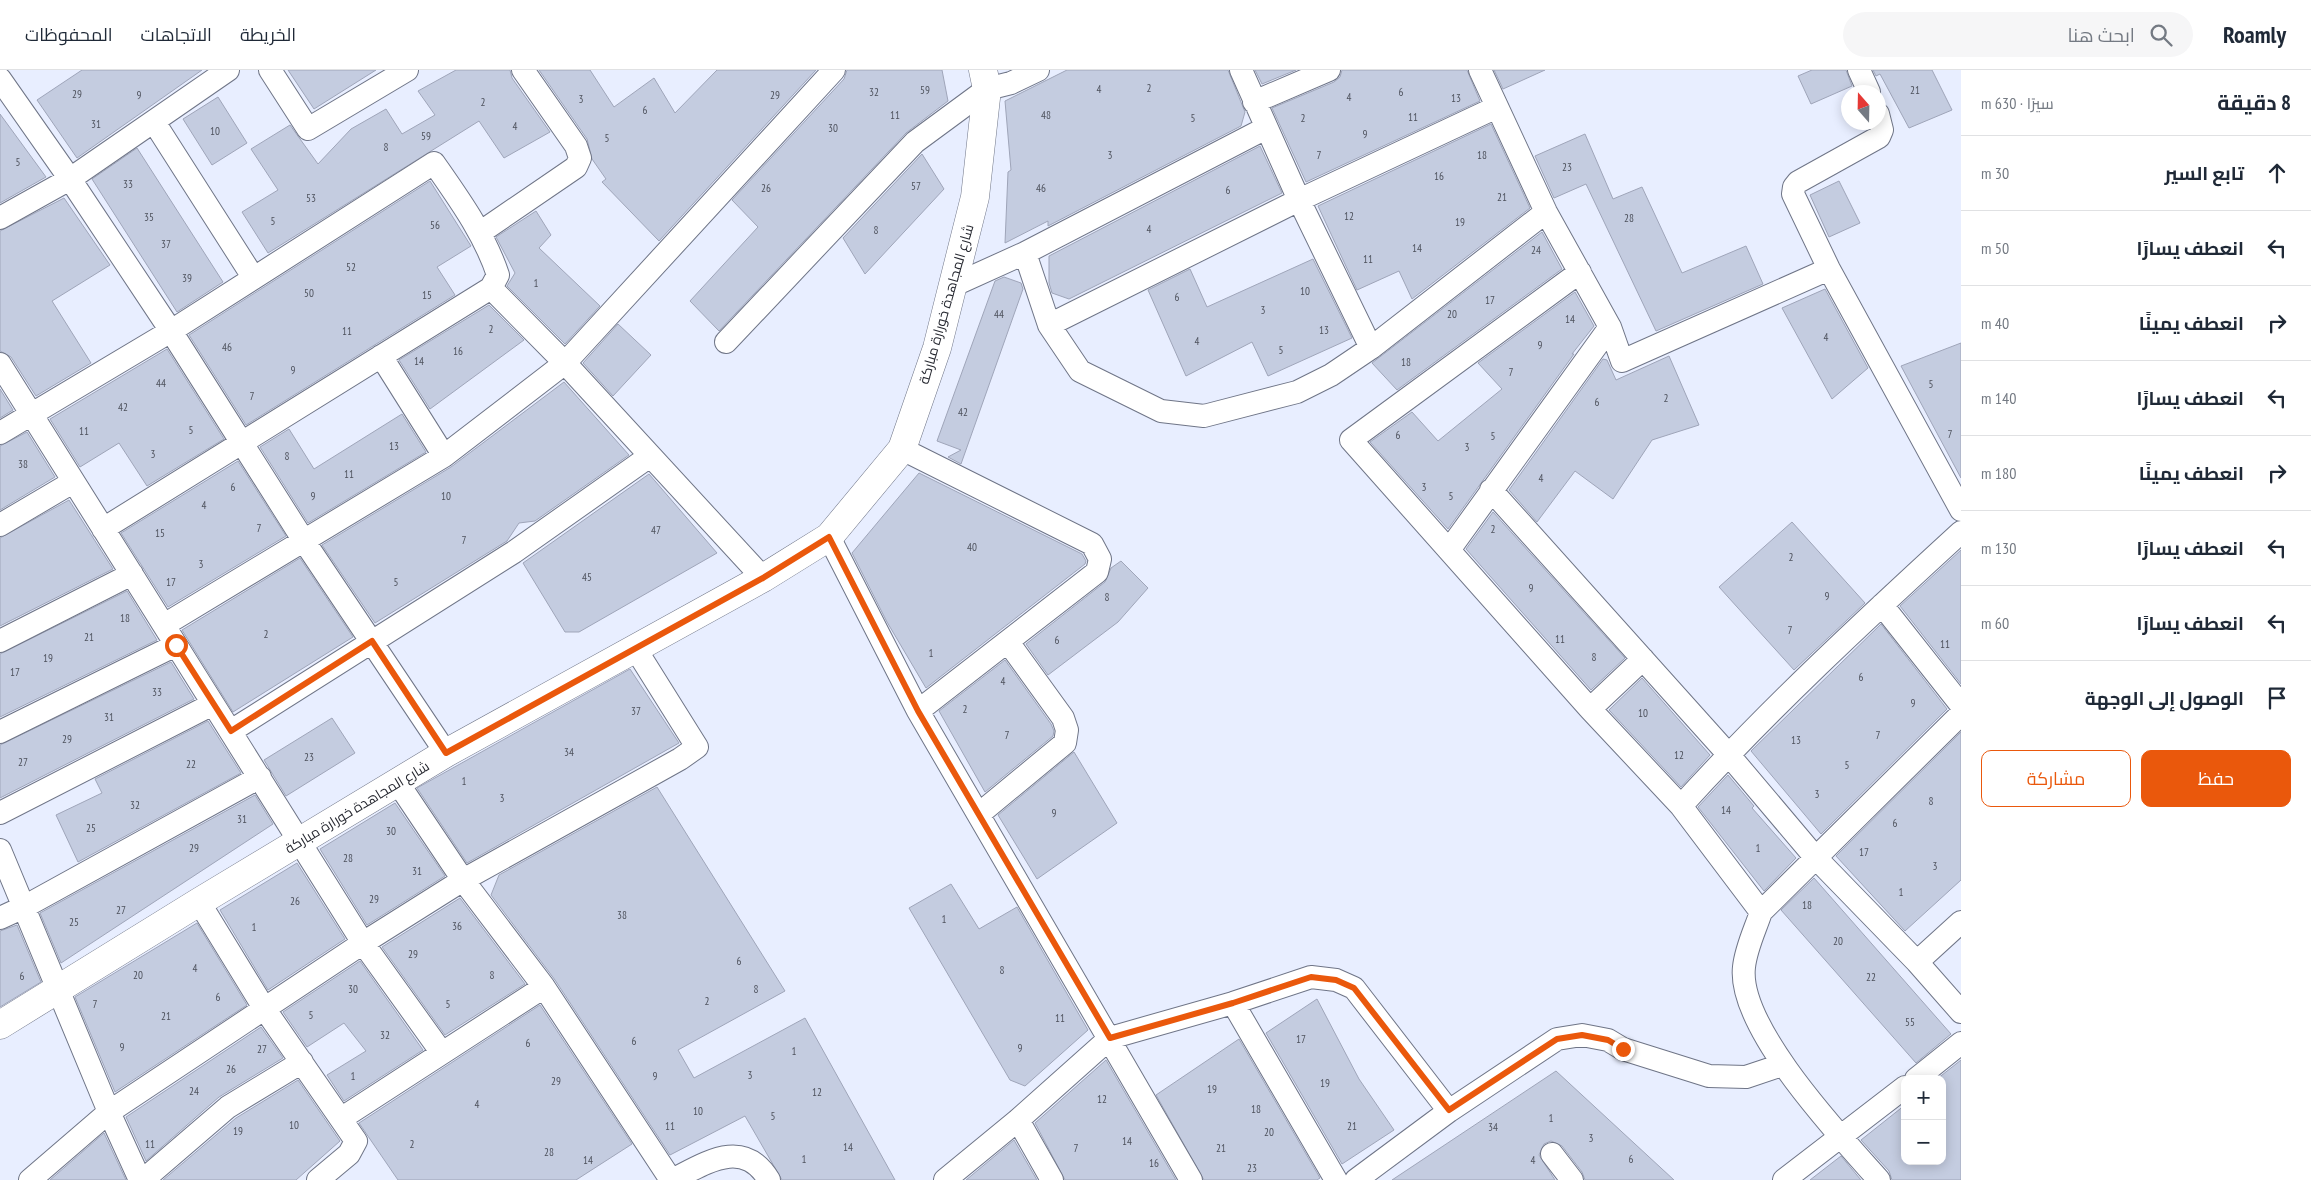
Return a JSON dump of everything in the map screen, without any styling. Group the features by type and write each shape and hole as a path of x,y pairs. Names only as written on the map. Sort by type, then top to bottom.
{"street":[{"path":"0,218 70,179 228,70"},
{"path":"270,70 308,129 407,70"},
{"path":"481,232 576,167 580,158 576,146 523,70"},
{"path":"164,625 444,456 565,363 834,70"},
{"path":"726,342 915,142 985,80 1011,83 1038,70"},
{"path":"1241,70 1299,200 1371,348"},
{"path":"1254,102 1329,70"},
{"path":"1480,70 1546,212 1610,327 1622,361 1829,269"},
{"path":"1859,70 1866,85"},
{"path":"0,80 70,179 171,331 304,541 446,753"},
{"name":"شارع المجاهدة خورارة مباركة","path":"0,1025 446,753 763,578 829,537 902,449 937,348 976,197 985,80"},
{"path":"1049,325 1299,200 1497,106"},
{"path":"154,122 253,277"},
{"path":"952,286 1025,253 1266,128"},
{"path":"1882,130 1879,137 1798,182 1794,187 1793,194 1829,269 1961,510"},
{"path":"0,433 171,331 434,163 481,232 498,274 491,288 103,529"},
{"path":"1025,253 1049,325 1080,371 1161,411 1204,416 1297,392 1330,375 1371,348 1546,212"},
{"path":"1580,272 1352,440 1590,709 1681,806 1761,912"},
{"path":"491,288 565,363 763,578"},
{"path":"1449,550 1610,327"},
{"path":"381,356 444,456"},
{"path":"0,364 363,943 442,1053"},
{"path":"902,449 1092,544 1100,559 1097,572 918,711"},
{"path":"231,731 514,552 650,456"},
{"path":"0,525 73,482"},
{"path":"1491,490 1728,754 1815,857 1917,962 1961,1012"},
{"path":"1681,806 1728,754 1882,605 1961,532"},
{"path":"829,537 918,711 1191,1180"},
{"path":"0,641 132,574"},
{"path":"1882,605 1961,705"},
{"path":"979,814 1064,743 1066,730 1063,718 1008,642"},
{"path":"0,732 176,645"},
{"path":"30,1180 109,1112 363,943 463,880 680,759 697,746 635,648"},
{"path":"1590,709 1643,659"},
{"path":"0,813 213,704"},
{"path":"1879,1180 1782,1065 1750,1004 1743,968 1761,912 1961,714"},
{"path":"0,918 24,907 260,777"},
{"path":"398,783 463,880 544,987 672,1180 720,1156 743,1157 761,1167 769,1180"},
{"path":"0,850 109,1112 142,1180 228,1106 302,1062"},
{"path":"199,902 264,1008 342,1118 356,1141 349,1154 318,1180"},
{"path":"1917,962 1961,922"},
{"path":"945,1180 1018,1120 1110,1038 1233,1003 1311,977 1336,980 1354,988 1449,1110"},
{"path":"342,1118 544,987"},
{"path":"1233,1003 1336,1180"},
{"path":"1356,1180 1449,1110 1557,1039 1582,1035 1608,1040 1623,1049 1709,1076 1746,1077 1782,1065"},
{"path":"1921,1075 1961,1044"},
{"path":"1784,1180 1901,1090"},
{"path":"1018,1120 1052,1180"},
{"path":"1552,1154 1572,1180"}],"building":[{"path":"82,70 202,70 77,158 37,100"},
{"path":"288,70 376,70 314,109"},
{"path":"456,70 510,70 512,78 550,132 504,158 479,121 268,253 242,212 278,190 251,149 290,125 318,164 351,129 386,109 402,134 435,115 418,91"},
{"path":"539,70 590,70 614,107 654,78 675,113 717,70 816,70 659,241 602,182 606,179 592,159 587,139"},
{"path":"847,70 942,70 948,101 906,133 719,331 690,301 758,227 732,200 844,79"},
{"path":"1067,70 1228,70 1245,112 1241,126 1048,226 1048,221 1005,243 1008,172 1011,170 1005,101"},
{"path":"1255,70 1296,70 1262,84"},
{"path":"1342,70 1467,70 1480,101 1306,182 1272,108 1334,82 1340,77"},
{"path":"1494,70 1545,70 1503,89"},
{"path":"1812,70 1846,70 1852,85 1841,85 1841,91 1811,104 1798,76"},
{"path":"1873,70 1932,70 1952,110 1909,128 1880,74 1876,76"},
{"path":"218,97 247,143 212,165 183,119"},
{"path":"0,114 46,177 0,203"},
{"path":"1491,124 1530,208 1412,299 1399,271 1357,290 1318,206"},
{"path":"1585,134 1613,199 1642,187 1682,273 1746,246 1763,284 1656,331 1586,184 1554,198 1535,156"},
{"path":"1260,146 1282,193 1069,299 1052,293 1049,283 1049,256"},
{"path":"137,148 223,282 177,312 92,179"},
{"path":"922,154 944,189 865,274 843,238"},
{"path":"430,181 471,246 437,267 455,295 246,425 189,335"},
{"path":"1839,181 1860,223 1829,237 1810,195"},
{"path":"64,198 110,265 52,301 91,363 36,396 11,357 0,351 0,231"},
{"path":"536,211 551,235 539,248 600,306 565,344 507,286 515,273 496,237"},
{"path":"1542,232 1562,269 1397,390 1372,363"},
{"path":"1313,259 1352,338 1268,376 1252,342 1186,376 1148,290 1190,269 1207,307"},
{"path":"1004,277 1021,283 1023,289 961,464 948,457 961,450 937,441 995,281"},
{"path":"1825,289 1868,368 1832,399 1782,308"},
{"path":"1575,292 1594,326 1572,354 1574,354 1448,529 1370,442 1412,412 1438,441 1502,389 1478,363"},
{"path":"489,305 524,340 430,409 399,360"},
{"path":"618,324 651,355 613,396 583,363"},
{"path":"1961,343 1961,478 1901,366"},
{"path":"167,349 224,439 147,486 119,443 80,467 50,419"},
{"path":"1669,356 1699,425 1652,440 1613,499 1575,471 1537,522 1509,490 1603,359 1607,360 1616,380"},
{"path":"564,382 629,455 535,521 519,523 507,541 375,623 322,545 451,467"},
{"path":"0,389 13,410 0,418"},
{"path":"402,414 426,452 308,523 260,447 289,429 314,469"},
{"path":"27,432 55,477 0,510 0,446"},
{"path":"238,461 286,536 168,607 121,533"},
{"path":"919,473 1082,554 1086,561 1085,564 926,688 887,622 852,553"},
{"path":"649,474 717,553 579,632 565,632 523,563"},
{"path":"69,500 113,569 0,626 0,538"},
{"path":"1493,512 1625,658 1591,690 1466,549"},
{"path":"1792,522 1865,603 1794,670 1719,587"},
{"path":"1961,550 1961,684 1900,606"},
{"path":"300,558 353,637 233,712 182,630"},
{"path":"1121,561 1148,588 1118,622 1048,675 1026,644 1105,582 1111,568"},
{"path":"127,591 157,640 0,717 0,654"},
{"path":"1881,624 1947,709 1821,834 1751,751"},
{"path":"1005,660 1051,724 1054,731 1053,736 985,792 939,711"},
{"path":"171,662 194,699 0,798 0,745"},
{"path":"630,669 679,743 467,863 417,788"},
{"path":"1642,678 1710,755 1681,787 1609,710"},
{"path":"332,718 355,753 286,796 264,760"},
{"path":"208,721 241,773 78,862 56,815 102,793 95,779"},
{"path":"1961,732 1961,880 1905,931 1836,856"},
{"path":"1074,752 1117,823 1037,879 998,815"},
{"path":"1728,775 1754,806 1752,808 1796,858 1764,891 1698,807"},
{"path":"657,787 785,991 678,1050 694,1078 805,1018 895,1180 782,1180 745,1116 670,1155 555,980 491,895 499,875"},
{"path":"255,795 273,824 61,963 40,913"},
{"path":"395,803 445,876 367,925 320,849"},
{"path":"297,863 345,939 268,990 220,910"},
{"path":"1814,878 1951,1034 1916,1063 1781,910"},
{"path":"951,884 979,929 1017,907 1088,1030 1025,1086 1010,1080 909,908"},
{"path":"460,898 525,984 445,1035 382,947"},
{"path":"197,923 247,1005 115,1092 75,997"},
{"path":"17,925 41,982 0,1007 0,931"},
{"path":"360,961 423,1050 344,1101 327,1075 366,1051 344,1023 307,1047 283,1012"},
{"path":"1317,999 1359,1079 1394,1130 1342,1164 1266,1033"},
{"path":"540,1005 632,1144 576,1180 398,1180 359,1123"},
{"path":"261,1027 283,1058 219,1097 146,1161 126,1117"},
{"path":"1239,1039 1320,1178 1317,1180 1204,1180 1156,1095"},
{"path":"1106,1060 1176,1180 1065,1180 1035,1123"},
{"path":"1961,1060 1961,1180 1892,1180 1889,1171 1861,1140 1901,1108 1901,1165 1946,1165 1946,1075 1942,1075"},
{"path":"1556,1071 1674,1180 1585,1180 1582,1172 1562,1146 1551,1141 1544,1144 1539,1155 1555,1180 1392,1180"},
{"path":"298,1080 340,1141 296,1180 163,1180 236,1118"},
{"path":"104,1133 126,1180 50,1180"},
{"path":"1014,1140 1037,1180 966,1180"},
{"path":"1841,1156 1861,1180 1810,1180"}],"route":[{"path":"176,645 231,731 372,641 446,753 763,578 829,537 918,711 1110,1038 1233,1003 1311,977 1336,980 1354,988 1449,1110 1557,1039 1582,1035 1608,1040 1623,1049"}]}
